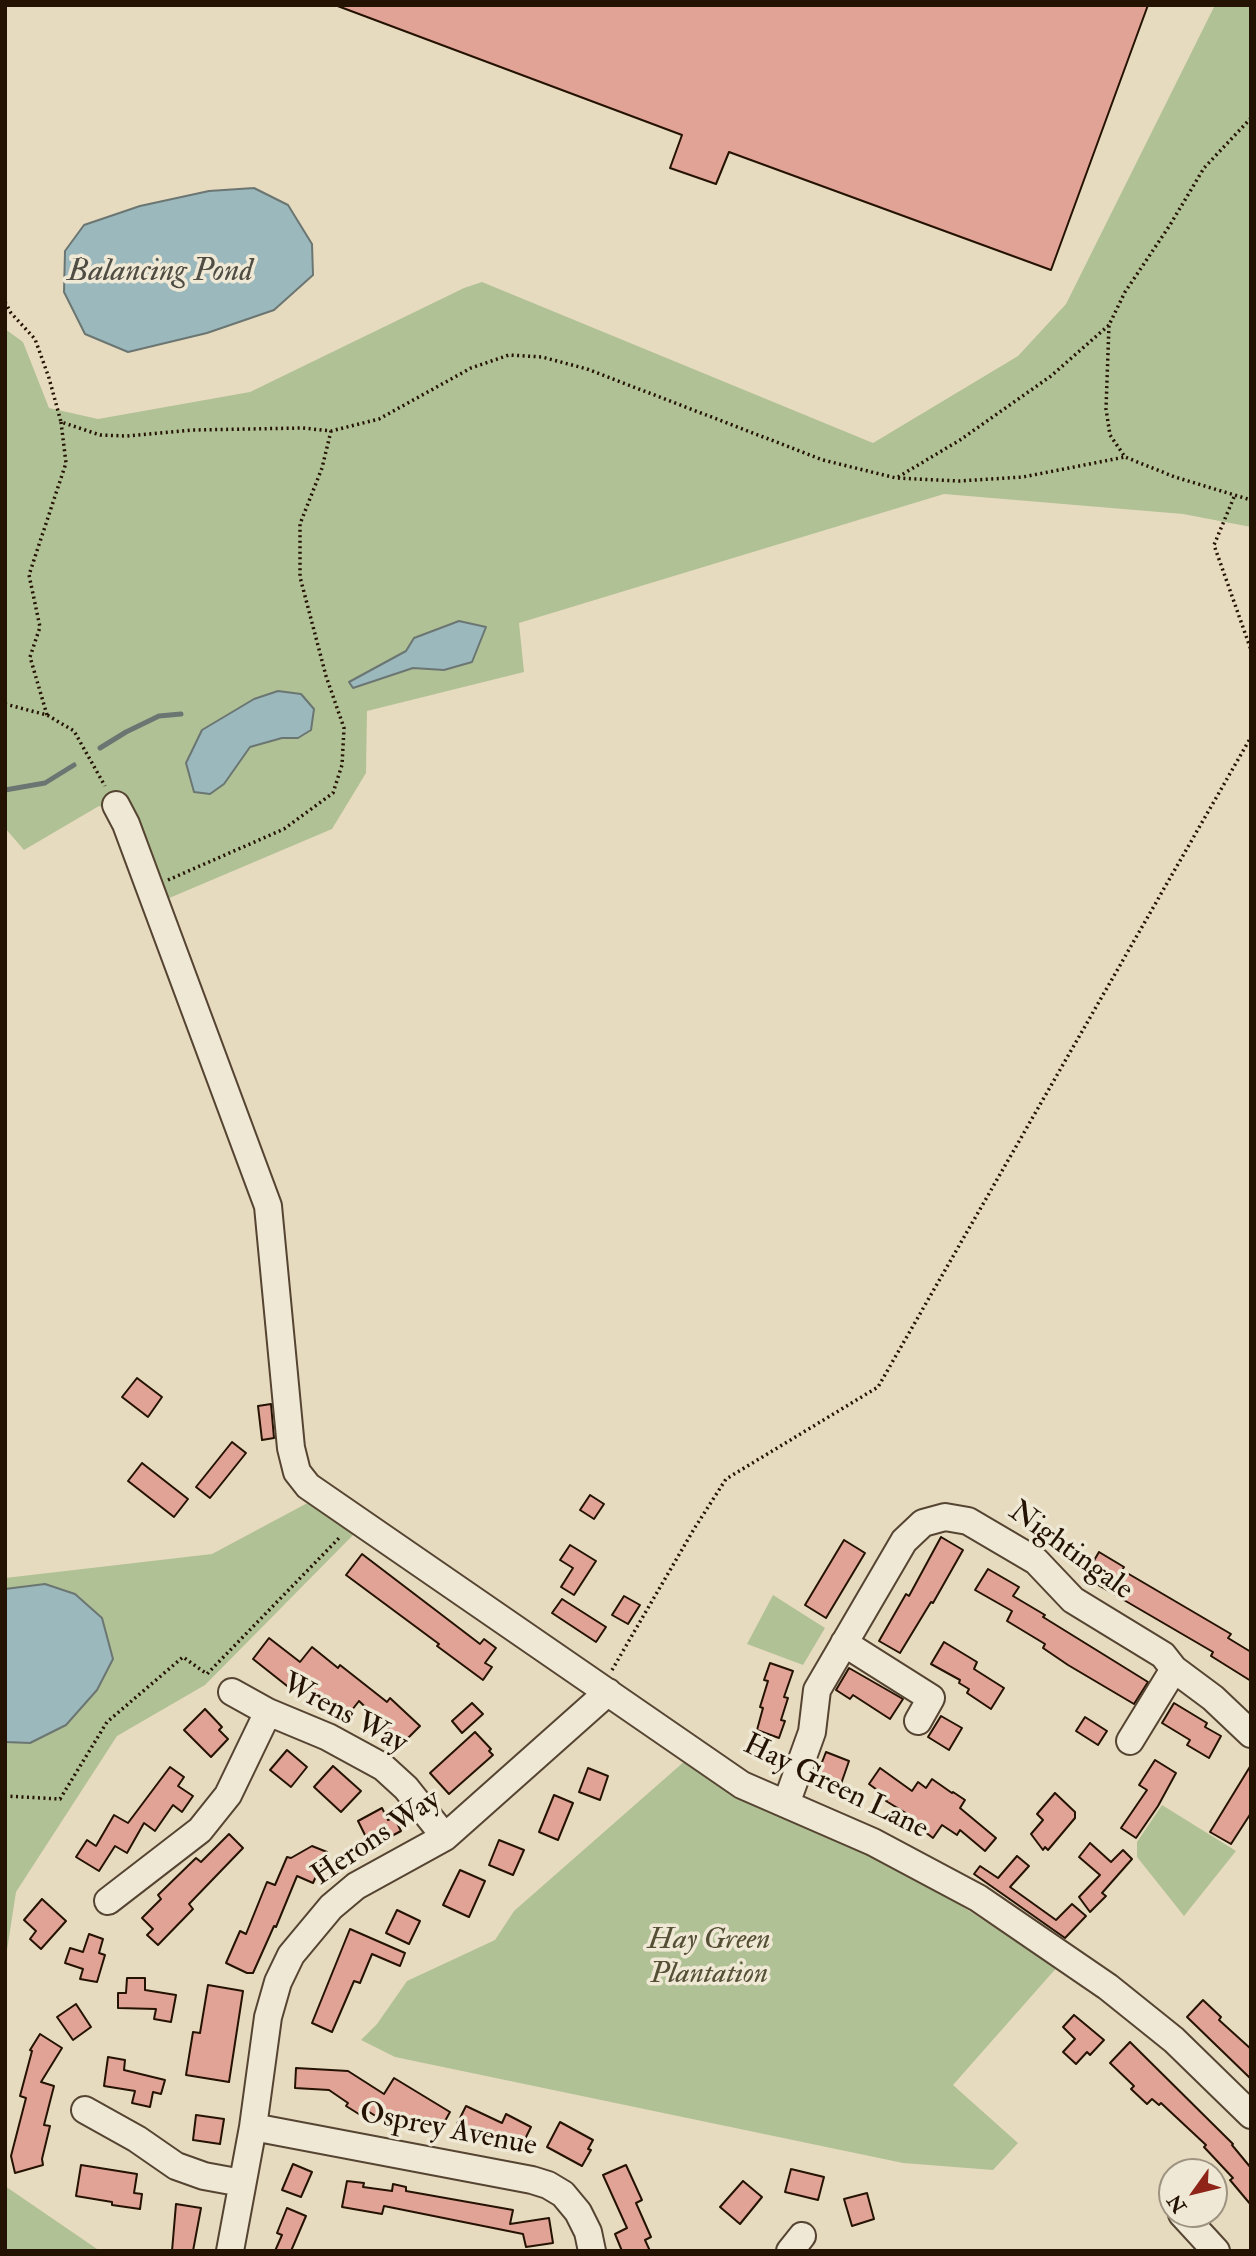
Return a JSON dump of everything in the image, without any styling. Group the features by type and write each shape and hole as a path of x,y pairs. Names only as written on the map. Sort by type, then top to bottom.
{"street":[{"path":"116,805 150,888"},
{"name":"Hay Green Lane","path":"150,888 268,1206 291,1448 296,1472 308,1486 742,1785 873,1842 978,1898 1108,1987 1174,2040 1251,2115"},
{"name":"Nightingale","path":"786,1804 811,1732 817,1690 904,1541 923,1522 945,1517 968,1521 1036,1561 1073,1600 1163,1656 1174,1669 1213,1698 1251,1734"},
{"path":"844,1643 930,1698 918,1721"},
{"path":"1130,1741 1174,1669"},
{"name":"Herons Way","path":"230,2251 254,2126 268,2017 278,1982 290,1955 331,1907 356,1886 445,1837 603,1689"},
{"name":"Wrens Way","path":"232,1692 268,1712 328,1737 383,1767 406,1788 445,1837"},
{"path":"108,1901 200,1830 228,1795 268,1712"},
{"path":"85,2110 137,2139 176,2166 204,2176 242,2183"},
{"name":"Osprey Avenue","path":"254,2126 548,2185 563,2194 578,2211 588,2232 592,2251"},
{"path":"1195,2228 1216,2251"}],"path":[{"path":"896,478 960,440 1051,376 1109,325 1125,292 1204,168 1251,118"},
{"path":"5,302 11,313 35,339 61,422 66,463 29,575 40,627 30,657 47,715"},
{"path":"1109,325 1106,409 1110,435 1125,457"},
{"path":"61,422 100,435 127,436 193,430 303,428 331,431 379,419 471,369 509,355 542,357 587,369 823,460 896,478 959,481 1023,477 1125,457 1234,497 1251,500"},
{"path":"150,888 284,829 334,793 342,765 344,728 326,676 299,577 300,524 321,468 331,431"},
{"path":"1234,497 1214,545 1251,650"},
{"path":"5,704 47,715 74,731 116,805"},
{"path":"603,1689 694,1529 726,1479 878,1387 1251,737"},
{"path":"5,1796 60,1798 107,1723 183,1657 207,1674 348,1528 355,1526 360,1520"}],"green space":[{"path":"1215,5 1251,5 1251,527 1183,514 944,494 519,623 524,672 367,711 366,773 332,829 167,899 112,810 99,806 24,850 5,828 5,329 23,342 49,408 98,419 250,392 464,288 482,282 873,443 1018,356 1066,304","holes":["314,709 298,738 282,738 250,747"]},
{"path":"313,1500 359,1529 205,1685 117,1736 16,1892 5,1963 5,1578 212,1554"},
{"path":"773,1595 825,1628 803,1665 747,1644"},
{"name":"Hay Green Plantation","path":"686,1760 755,1805 904,1869 1059,1965 953,2085 1018,2143 993,2170 903,2163 395,2057 361,2040 377,2024 407,1981 495,1940 514,1911"},
{"path":"1162,1805 1236,1851 1184,1916 1137,1857 1137,1842"},
{"path":"5,2186 100,2251 5,2251"}],"water":[{"name":"Balancing Pond","path":"254,188 288,205 312,244 313,275 274,310 207,333 128,352 85,334 64,292 65,251 84,225 140,206 209,191"},
{"path":"459,621 486,627 472,662 444,670 413,668 353,688 349,682 406,651 414,638"},
{"path":"278,691 301,694 314,709 311,730 298,738 282,738 250,747 224,784 210,794 194,792 186,763 202,730 254,699"},
{"path":"45,1584 75,1594 102,1618 113,1659 97,1690 66,1725 30,1743 5,1742 5,1589"}],"building":[{"path":"335,5 1148,5 1051,270 729,152 716,184 670,168 682,135"},
{"path":"137,1378 162,1397 148,1417 122,1397"},
{"path":"271,1404 274,1438 262,1440 258,1406"},
{"path":"232,1442 246,1453 210,1498 196,1487"},
{"path":"142,1463 188,1499 174,1517 128,1481"},
{"path":"590,1495 604,1504 594,1519 580,1510"},
{"path":"941,1537 963,1550 900,1653 879,1641 906,1594 909,1596"},
{"path":"844,1540 865,1553 826,1618 805,1605"},
{"path":"570,1545 596,1561 574,1595 561,1587 573,1568 560,1560"},
{"path":"1099,1552 1124,1567 1122,1570 1231,1634 1228,1638 1251,1652 1251,1681 1211,1656 1213,1652 1093,1582 1094,1578 1086,1574"},
{"path":"362,1554 480,1644 484,1639 496,1648 485,1663 492,1667 483,1680 346,1575"},
{"path":"988,1569 1019,1587 1013,1596 1148,1682 1134,1704 1068,1665 1043,1648 1045,1644 1007,1621 1012,1611 975,1590"},
{"path":"624,1596 640,1605 628,1624 612,1615"},
{"path":"562,1599 606,1627 596,1642 552,1613"},
{"path":"269,1638 300,1662 312,1647 387,1702 390,1698 420,1726 403,1743 359,1701 348,1715 326,1698 322,1702 302,1685 296,1693 253,1659"},
{"path":"944,1642 977,1662 974,1669 1004,1688 991,1709 967,1693 969,1689 959,1683 960,1680 931,1664"},
{"path":"770,1663 793,1671 784,1697 788,1698 781,1720 785,1721 779,1738 757,1730 763,1708 760,1707 768,1681 764,1680"},
{"path":"849,1668 903,1699 890,1719 853,1695 850,1699 836,1690"},
{"path":"472,1703 483,1714 462,1733 452,1721"},
{"path":"1174,1703 1207,1723 1205,1727 1221,1736 1209,1758 1187,1745 1190,1740 1162,1723"},
{"path":"205,1709 222,1727 219,1730 228,1739 211,1757 184,1730"},
{"path":"941,1716 962,1728 949,1750 928,1737"},
{"path":"1085,1717 1107,1731 1098,1745 1076,1731"},
{"path":"475,1732 491,1749 489,1751 493,1755 449,1794 430,1773"},
{"path":"287,1750 307,1767 291,1787 270,1770"},
{"path":"826,1752 849,1761 841,1784 817,1775"},
{"path":"1155,1760 1176,1773 1136,1838 1121,1828 1147,1790 1139,1785"},
{"path":"1251,1765 1251,1813 1231,1844 1210,1832"},
{"path":"333,1766 361,1791 341,1812 314,1787"},
{"path":"170,1767 184,1777 178,1786 193,1796 182,1812 173,1805 155,1831 144,1823 127,1853 115,1846 99,1871 76,1857 87,1840 96,1846 114,1815 128,1823"},
{"path":"588,1768 608,1776 600,1800 579,1792"},
{"path":"880,1768 912,1791 918,1782 926,1788 932,1779 965,1800 960,1808 996,1838 985,1851 960,1830 957,1835 942,1825 933,1838 912,1822 914,1818 886,1801 888,1798 869,1784"},
{"path":"1055,1793 1075,1812 1075,1818 1048,1850 1045,1847 1043,1850 1031,1834 1043,1820 1037,1814"},
{"path":"554,1795 573,1803 558,1840 539,1832"},
{"path":"382,1808 388,1820 394,1817 401,1831 371,1847 358,1821"},
{"path":"229,1834 243,1848 189,1904 193,1909 158,1945 147,1935 153,1929 142,1918 161,1899 158,1895 196,1858 201,1862"},
{"path":"499,1840 524,1850 513,1875 489,1865"},
{"path":"1090,1843 1111,1862 1123,1850 1132,1859 1102,1893 1106,1896 1090,1912 1079,1897 1100,1875 1079,1857"},
{"path":"312,1846 327,1852 313,1883 297,1876 253,1973 226,1963 240,1931 246,1934 267,1882 275,1885 287,1857 291,1858"},
{"path":"1017,1856 1029,1866 1010,1887 1056,1920 1072,1904 1086,1916 1065,1938 974,1874 980,1866 998,1878"},
{"path":"460,1870 485,1881 469,1917 443,1905"},
{"path":"42,1899 66,1921 41,1949 30,1939 36,1931 24,1920"},
{"path":"397,1910 420,1921 409,1944 386,1933"},
{"path":"350,1929 405,1953 400,1966 372,1954 360,1983 354,1981 332,2032 312,2023"},
{"path":"89,1934 103,1939 99,1953 105,1955 97,1982 80,1979 83,1969 65,1963 70,1948 83,1952"},
{"path":"127,1978 145,1978 145,1990 176,1995 171,2022 154,2019 156,2009 118,2008 118,1993 126,1993"},
{"path":"208,1985 243,1991 229,2082 186,2075 193,2032 200,2033"},
{"path":"1203,2000 1221,2017 1219,2020 1251,2049 1251,2079 1187,2017"},
{"path":"76,2004 91,2027 73,2040 57,2017"},
{"path":"1074,2015 1104,2040 1090,2055 1087,2052 1076,2064 1063,2052 1075,2039 1063,2027"},
{"path":"40,2034 62,2048 41,2082 54,2086 44,2125 50,2126 43,2165 15,2173 11,2156 26,2098 20,2096 32,2051 30,2050"},
{"path":"1130,2042 1233,2144 1251,2168 1251,2205 1230,2180 1233,2178 1228,2173 1228,2158 1214,2158 1204,2147 1206,2145 1161,2103 1159,2105 1152,2099 1147,2104 1131,2089 1134,2086 1110,2063"},
{"path":"108,2057 125,2060 124,2070 165,2080 161,2094 153,2092 150,2107 132,2103 135,2091 104,2086"},
{"path":"296,2068 348,2071 384,2094 394,2078 450,2112 440,2130 427,2122 425,2126 400,2112 395,2119 387,2113 382,2120 366,2110 362,2116 329,2090 295,2088"},
{"path":"466,2106 502,2123 506,2114 531,2127 522,2145 509,2139 506,2143 484,2132 482,2136 457,2124"},
{"path":"196,2115 224,2119 220,2144 193,2140"},
{"path":"560,2122 593,2140 582,2166 547,2147"},
{"path":"293,2164 312,2172 301,2197 282,2190"},
{"path":"81,2165 137,2174 134,2193 142,2194 140,2209 76,2196"},
{"path":"626,2165 642,2200 636,2203 651,2237 645,2240 650,2251 622,2251 615,2234 627,2228 603,2175"},
{"path":"791,2169 824,2177 818,2200 785,2192"},
{"path":"347,2181 364,2183 363,2187 392,2191 393,2184 406,2187 406,2191 513,2210 510,2224 549,2218 553,2243 526,2247 523,2234 384,2206 382,2214 342,2207"},
{"path":"743,2181 762,2197 740,2224 720,2207"},
{"path":"867,2193 874,2219 852,2226 844,2199"},
{"path":"176,2204 201,2208 193,2251 172,2251"},
{"path":"287,2208 306,2216 291,2251 275,2251 282,2235 277,2233"}],"waterway":[{"path":"100,748 159,716 181,714"},
{"path":"5,790 45,783 74,765"}]}
